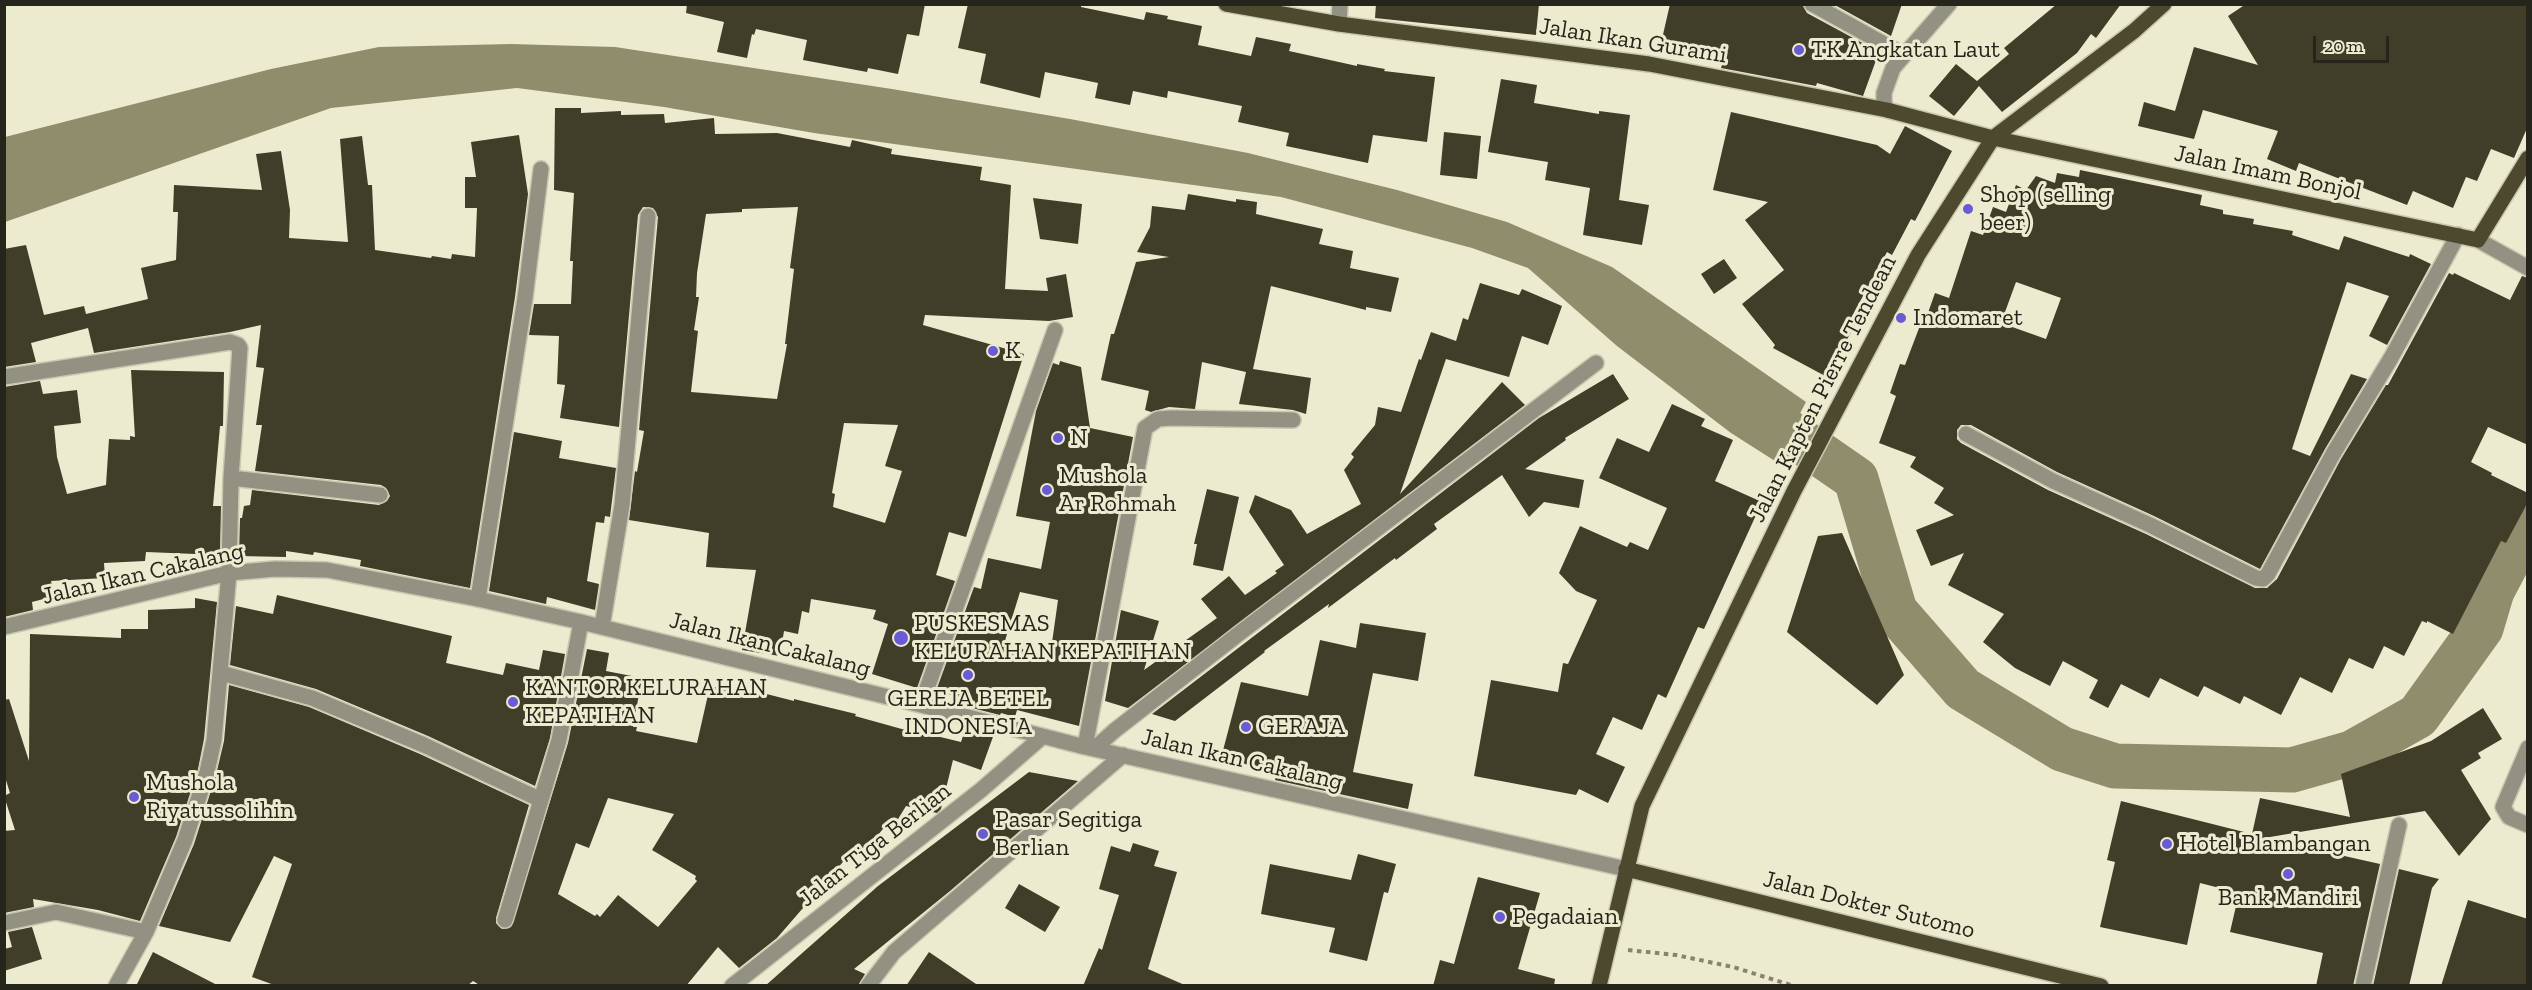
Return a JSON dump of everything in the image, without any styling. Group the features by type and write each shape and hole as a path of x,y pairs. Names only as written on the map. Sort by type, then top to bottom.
{"main road":[{"name":"Jalan Ikan Gurami","path":"1226,4 1339,24 1649,64 1887,110 1993,138"},
{"name":"Jalan Kapten Pierre Tendean","path":"1599,986 1642,806 1794,492 1922,247 1993,138 2134,31 2164,4"},
{"name":"Jalan Imam Bonjol","path":"1993,138 2478,240"},
{"path":"2478,240 2528,158"},
{"name":"Jalan Dokter Sutomo","path":"1626,869 2101,986"}],"street":[{"path":"1339,24 1340,4"},
{"path":"1812,4 1904,55"},
{"path":"1887,110 1884,103 1887,83 1893,68 1949,4"},
{"path":"478,599 525,298 541,169"},
{"path":"602,627 622,505 648,216"},
{"path":"1966,434 2053,481 2151,525 2256,578 2263,579 2268,574 2333,454 2391,358 2458,235"},
{"name":"Jalan Imam Bonjol","path":"2478,240 2528,268"},
{"path":"921,705 1055,330"},
{"path":"4,377 235,342 240,354 231,478 229,573 214,740 207,772 185,840 146,932 116,986"},
{"path":"1089,748 1596,363"},
{"path":"1089,748 1145,428 1158,419 1171,418 1293,420"},
{"path":"231,478 380,495"},
{"name":"Jalan Ikan Cakalang","path":"4,627 229,573 275,569 327,570 478,599 581,622 1042,737 1626,869"},
{"path":"505,920 559,741 581,622"},
{"path":"221,673 312,698 424,745 542,800"},
{"name":"Jalan Tiga Berlian","path":"732,986 981,790 1042,737"},
{"path":"2528,748 2503,807 2509,817 2528,825"},
{"path":"868,986 894,952 1123,755"},
{"path":"2363,986 2399,825"},
{"path":"4,923 56,912 146,932"}],"path":[{"path":"1608,948 1676,955 1733,967 1794,986"}],"shaded area":[{"path":"511,44 615,47 892,89 1070,119 1248,153 1397,190 1507,222 1612,267 1806,402 1775,461 1731,433 1617,346 1528,268 1472,248 1281,197 814,133 664,107 517,88 331,108 5,222 5,137 271,69 379,47"}],"building":[{"path":"687,4 925,4 919,36 907,34 898,74 868,68 867,72 803,60 807,40 756,29 754,35 752,34 747,58 717,52 724,22 686,13"},
{"path":"968,4 1081,4 1081,7 1144,20 1146,12 1202,26 1198,45 1251,56 1256,37 1291,44 1289,51 1357,66 1357,64 1385,69 1384,71 1435,77 1427,142 1373,135 1368,163 1286,146 1289,133 1238,122 1242,106 1168,91 1167,98 1133,91 1130,105 1095,98 1098,83 1045,72 1040,98 980,83 986,54 958,48"},
{"path":"1376,4 1539,4 1536,35 1375,18"},
{"path":"1670,4 1802,4 1807,13 1879,52 1863,96 1817,83 1816,86 1721,68 1726,53 1662,39"},
{"path":"1833,4 1902,4 1891,36"},
{"path":"2057,4 2121,4 2096,38 2091,34 2077,53 2002,112 1979,86 1954,116 1929,96 1956,64 1977,81 2009,54 2004,48"},
{"path":"2246,4 2528,4 2528,126 2514,158 2491,149 2477,181 2466,177 2453,208 2413,191 2407,205 2299,163 2296,171 2267,159 2278,131 2203,110 2194,139 2138,126 2144,102 2175,111 2194,47 2258,65 2228,16"},
{"path":"1501,79 1537,85 1534,103 1599,114 1599,111 1630,115 1619,200 1649,205 1642,245 1583,235 1590,188 1545,180 1548,162 1488,152"},
{"path":"555,108 581,108 581,113 621,111 621,115 664,114 665,123 714,118 715,134 777,133 850,147 852,140 892,149 891,154 982,167 980,180 1011,185 1005,289 1048,291 1046,278 1066,274 1073,317 1049,321 925,315 923,325 1024,354 966,537 949,532 936,575 955,581 917,688 872,674 888,624 873,619 876,610 811,599 809,613 802,611 798,634 784,631 780,656 742,650 756,570 706,567 709,533 629,520 635,471 637,472 644,431 639,430 658,217 653,208 643,207 638,215 619,427 560,418 565,385 557,384 559,336 529,335 534,304 571,304 573,261 570,261 574,193 554,190","holes":["798,207 790,268 794,269 785,344 787,344 777,399 691,392 698,331 694,330 699,297 696,297 697,273 706,214 742,212 742,209","844,423 898,425 885,466 902,471 885,523 833,507 835,494 832,493"]},
{"path":"1731,112 1877,145 1890,154 1905,126 1952,151 1915,221 1911,219 1892,255 1887,252 1851,318 1857,321 1827,377 1773,348 1775,345 1742,304 1784,270 1745,220 1768,202 1713,190"},
{"path":"1444,132 1481,136 1477,179 1440,175"},
{"path":"519,135 528,194 515,297 470,588 360,566 361,560 314,552 313,555 286,551 286,557 239,556 240,518 242,518 244,506 250,505 252,490 379,505 387,501 390,496 386,488 381,485 255,471 262,425 256,425 264,368 256,367 261,325 94,353 88,328 31,343 36,362 4,367 4,249 26,245 44,315 84,306 86,314 148,299 141,268 176,260 178,212 173,212 174,185 262,190 256,154 281,151 290,210 289,238 348,242 340,139 362,136 368,185 372,185 375,250 431,258 432,256 451,259 452,254 475,257 477,208 465,208 465,177 476,177 471,142"},
{"path":"2080,170 2202,195 2200,205 2223,210 2223,214 2254,219 2253,224 2293,231 2292,235 2339,250 2344,236 2409,257 2410,254 2431,264 2387,345 2369,336 2389,296 2347,282 2292,449 2310,456 2351,374 2367,379 2325,449 2260,569 2154,516 2057,472 1971,425 1961,425 1957,430 1957,439 1961,443 2048,490 2146,534 2255,588 2267,588 2277,579 2341,459 2388,385 2449,273 2453,275 2454,273 2510,300 2522,276 2528,278 2528,445 2488,427 2471,462 2492,473 2491,475 2528,493 2528,502 2506,543 2501,541 2453,634 2427,621 2427,623 2422,621 2404,656 2384,646 2373,669 2349,658 2332,693 2300,677 2281,715 2244,696 2240,704 2204,686 2198,697 2160,678 2149,698 2121,684 2108,708 2089,698 2098,680 2063,661 2050,686 2015,668 1983,642 2004,614 1948,585 1964,553 1931,566 1916,530 1954,515 1934,503 1944,488 1910,467 1916,457 1879,443 1896,396 1890,393 1900,364 1905,365 1935,293 1949,298 1971,231 1983,235 1993,207 2006,212 2016,185 2026,190 2036,176 2055,183 2057,173 2079,177","holes":["2016,282 2061,298 2046,339 2001,323"]},
{"path":"1188,194 1236,202 1236,199 1257,202 1256,214 1323,229 1319,244 1353,251 1350,268 1399,278 1391,312 1366,307 1366,310 1271,286 1253,369 1311,378 1306,414 1293,410 1239,404 1246,372 1202,362 1195,409 1169,407 1151,412 1145,410 1149,391 1101,380 1111,334 1114,334 1136,262 1169,257 1137,252 1150,227 1152,206 1185,210"},
{"path":"1033,198 1082,204 1078,244 1040,239"},
{"path":"1724,259 1737,278 1714,294 1701,274"},
{"path":"1480,283 1519,295 1522,289 1562,306 1548,345 1522,336 1509,377 1446,359 1400,494 1502,382 1525,405 1128,708 1105,701 1121,610 1159,621 1144,670 1217,618 1201,599 1229,576 1245,595 1277,573 1275,571 1284,565 1249,512 1255,495 1291,510 1307,534 1361,504 1344,470 1354,457 1351,454 1375,425 1378,407 1401,412 1431,332 1456,341 1463,318 1468,320"},
{"path":"1060,361 1081,367 1090,428 1133,437 1079,726 1017,710 1015,717 1001,713 1000,715 972,708 975,701 936,691 974,587 981,589 988,558 1041,569 1050,522 1016,516 1036,411 1053,363 1059,365","holes":["1020,592 1058,600 1050,657 1004,644"]},
{"path":"131,370 224,372 223,426 220,426 213,506 221,506 220,555 146,552 145,561 104,563 105,578 51,581 55,596 32,602 33,610 4,617 4,387 40,381 43,394 77,390 81,423 54,426 57,457 67,494 106,485 109,439 130,440 130,436 135,437"},
{"path":"1613,374 1629,399 1565,438 1566,440 1525,469 1584,480 1579,508 1544,502 1529,517 1502,475 1434,524 1437,529 1396,560 1395,558 1328,608 1329,604 1264,651 1175,721 1152,714 1539,418"},
{"path":"1672,404 1705,419 1701,426 1733,440 1715,481 1762,502 1704,629 1698,627 1666,698 1658,694 1642,730 1613,717 1596,754 1625,767 1608,803 1579,789 1576,795 1474,776 1491,680 1558,692 1563,663 1568,664 1597,600 1576,591 1559,573 1580,526 1627,547 1630,542 1648,550 1667,508 1599,478 1617,438 1649,452"},
{"path":"514,432 562,441 559,458 616,468 610,517 605,516 604,523 596,522 587,581 599,584 595,610 547,597 546,604 489,591"},
{"path":"1207,489 1239,497 1223,571 1193,565 1197,544 1194,544"},
{"path":"1842,533 1904,675 1877,705 1787,632 1818,536"},
{"path":"277,595 452,636 446,663 503,675 506,663 539,670 543,650 565,654 550,738 535,786 428,736 316,689 230,665 236,606 273,614"},
{"path":"195,598 217,602 204,739 198,769 176,837 140,921 98,910 33,899 34,907 4,913 4,831 15,830 4,796 10,793 4,774 4,700 9,699 29,761 30,634 121,638 121,629 148,629 148,610 195,608"},
{"path":"1360,623 1426,633 1418,681 1373,673 1353,772 1413,784 1408,809 1275,780 1277,772 1221,758 1241,682 1308,696 1320,640 1356,648"},
{"path":"587,649 609,653 606,671 642,678 633,727 637,727 636,731 697,743 710,686 742,693 743,688 794,701 794,699 856,714 855,716 927,736 928,734 961,742 966,727 994,734 981,770 953,760 941,809 937,813 906,806 892,829 886,825 863,854 855,848 777,938 739,968 718,947 686,986 481,986 473,981 467,986 277,986 252,977 292,864 274,856 230,942 159,926 194,844 216,775 224,741 229,685 309,707 420,754 529,805 496,918 496,923 502,929 511,927 568,743","holes":["608,798 674,814 652,850 696,876 697,881 658,927 618,895 600,917 558,894 576,843 589,848"]},
{"path":"2483,708 2502,739 2478,753 2481,758 2461,770 2491,819 2459,856 2425,811 2264,838 2380,864 2353,986 2316,986 2323,953 2230,932 2239,893 2200,883 2187,945 2100,927 2115,862 2107,860 2121,801 2252,834 2260,798 2350,817 2341,774 2431,741"},
{"name":"Pasar Segitiga Berlian","path":"1029,772 1078,781 950,891 854,969 865,974 858,986 765,986 878,886"},
{"path":"1133,843 1159,851 1154,866 1177,872 1148,969 1187,986 1083,986 1099,948 1102,950 1119,895 1099,889 1111,846 1130,852"},
{"path":"1358,854 1396,864 1388,893 1384,892 1367,961 1329,952 1335,928 1261,914 1270,864 1351,880"},
{"path":"2399,869 2439,879 2432,888 2409,986 2373,986"},
{"path":"1478,877 1540,893 1518,969 1555,979 1554,986 1433,986 1440,960 1454,964"},
{"path":"1019,884 1060,907 1045,932 1005,908"},
{"path":"2468,900 2528,919 2528,986 2441,986"},
{"path":"32,927 42,959 4,971 4,949 12,947 8,932"},
{"path":"153,952 219,986 136,986"},
{"path":"929,952 979,986 906,986"}],"waterway":[{"path":"1739,398 1856,479 1895,611 1963,689 2062,749 2115,766 2292,770 2352,753 2418,716 2481,628 2492,591 2523,532 2528,529"}],"place":[{"name":"TK Angkatan Laut","path":"1799,50"},
{"name":"Shop (selling beer)","path":"1968,209"},
{"name":"Indomaret","path":"1901,318"},
{"name":"K","path":"993,351"},
{"name":"N","path":"1058,438"},
{"name":"Mushola Ar Rohmah","path":"1047,490"},
{"name":"PUSKESMAS KELURAHAN KEPATIHAN","path":"901,638"},
{"name":"GEREJA BETEL INDONESIA","path":"968,675"},
{"name":"KANTOR KELURAHAN KEPATIHAN","path":"513,702"},
{"name":"GERAJA","path":"1246,727"},
{"name":"Mushola Riyatussolihin","path":"134,797"},
{"name":"Pasar Segitiga Berlian","path":"983,834"},
{"name":"Hotel Blambangan","path":"2167,844"},
{"name":"Bank Mandiri","path":"2288,874"},
{"name":"Pegadaian","path":"1500,917"}]}
